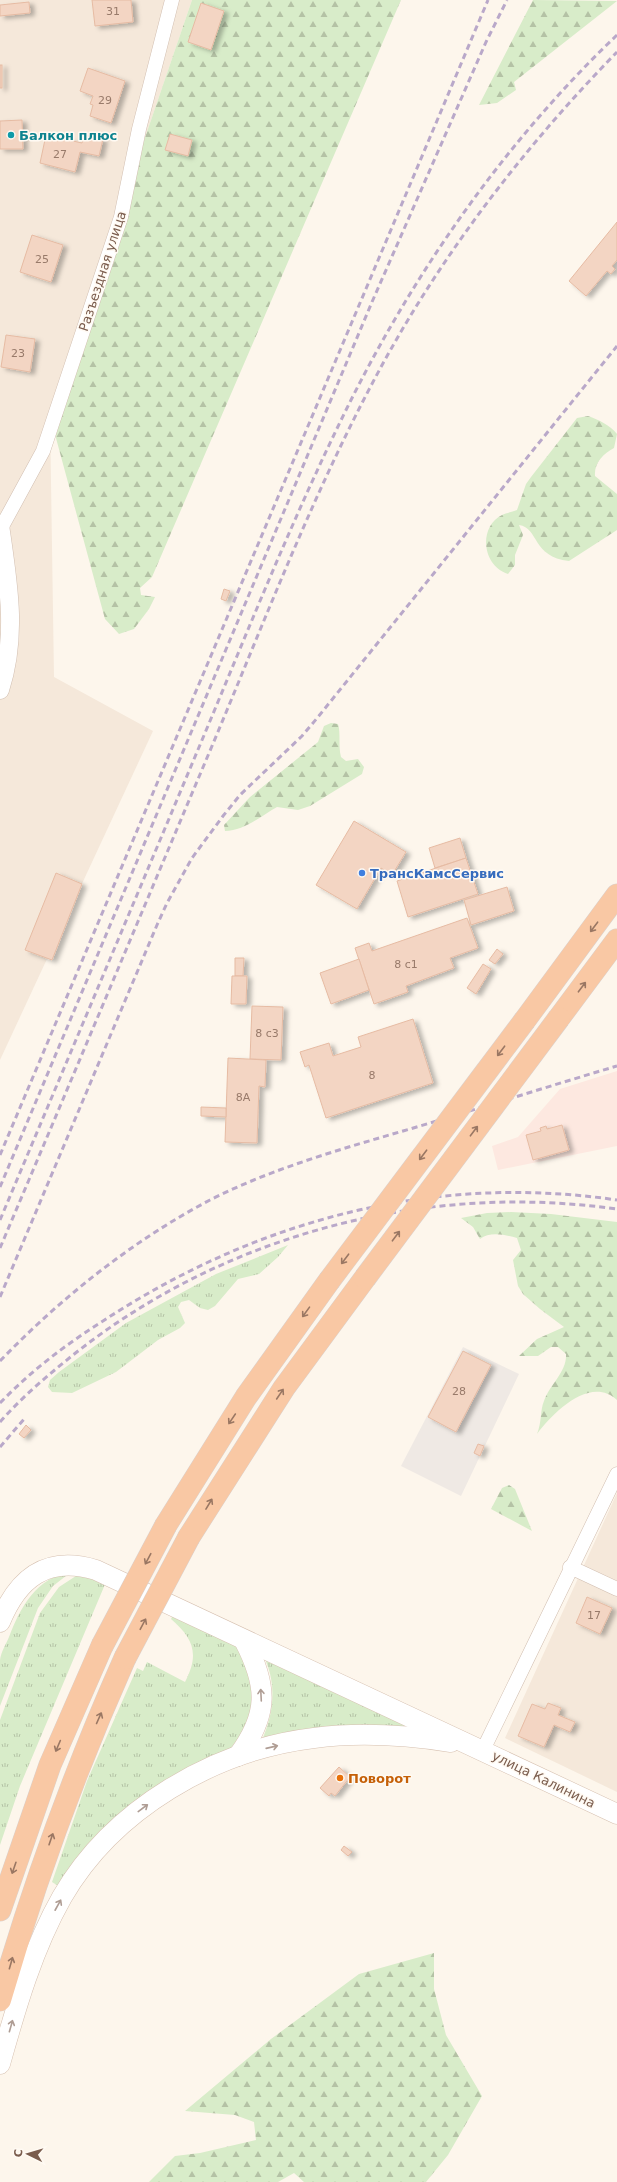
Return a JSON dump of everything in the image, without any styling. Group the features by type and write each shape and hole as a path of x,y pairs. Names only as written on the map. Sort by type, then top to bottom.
{"highway":[{"path":"0,1910 50,1765 102,1646 166,1525 225,1429 329,1281 617,895"},
{"path":"0,2000 33,1892 58,1818 91,1737 125,1658 189,1537 284,1388 617,940"}],"main road":[{"name":"улица Калинина","path":"0,1622 14,1594 22,1583 43,1570 65,1565 78,1565 96,1570 477,1747 617,1814"},
{"path":"238,1756 256,1726 262,1703 257,1668 244,1640"},
{"path":"0,2064 16,2007 54,1911 80,1870 117,1830 155,1798 199,1773 238,1756 292,1742 338,1736 390,1736 477,1747"}],"street":[{"name":"Разъездная улица","path":"0,528 43,451 121,217 139,129 172,0"},
{"path":"0,528 8,577 10,624 8,659 0,690"},
{"path":"477,1747 617,1474"},
{"path":"570,1567 617,1589"}],"shaded area":[{"path":"0,0 192,0 50,416 54,677 153,731 0,1060"},
{"path":"617,1071 617,1146 498,1170 492,1146 518,1137 560,1089"},
{"path":"463,1347 519,1374 461,1496 401,1466"},
{"path":"617,1493 617,1792 505,1738"}],"green space":[{"path":"192,0 401,0 152,577 140,588 141,595 155,597 149,609 134,629 119,634 105,619 50,416"},
{"path":"533,0 617,1 514,82 516,90 497,103 479,105"},
{"path":"588,416 604,423 617,434 614,448 600,459 596,467 595,476 617,494 617,530 569,561 548,554 542,549 530,531 519,525 523,535 515,555 515,565 508,574 499,570 488,555 486,537 489,528 494,521 502,515 517,510 526,484 531,477 577,418"},
{"path":"331,723 338,724 341,757 346,761 358,759 364,767 362,774 310,806 298,810 277,807 246,826 239,829 225,831 224,825 250,797 318,742 324,726"},
{"path":"511,1212 551,1214 617,1222 617,1400 606,1393 595,1392 584,1394 562,1407 552,1416 537,1434 544,1401 564,1367 566,1354 558,1347 551,1347 538,1356 519,1356 537,1339 564,1327 523,1294 518,1286 513,1260 521,1250 517,1238 493,1234 480,1239 473,1227 461,1218 487,1213"},
{"path":"288,1245 278,1257 259,1274 238,1279 215,1306 208,1310 200,1308 189,1300 181,1302 178,1307 185,1323 180,1328 158,1340 116,1372 72,1393 52,1392 48,1387 50,1380 59,1372 126,1323 216,1274"},
{"path":"509,1485 515,1489 532,1531 491,1509 502,1488"},
{"path":"71,1572 53,1586 38,1608 0,1706 0,1660 19,1615 31,1595 39,1587 48,1580"},
{"path":"79,1574 106,1582 20,1786 0,1845 0,1720 40,1613 59,1587"},
{"path":"173,1615 232,1641 243,1650 257,1683 249,1724 231,1748 190,1770 60,1887 52,1882 87,1781 137,1668 143,1671 147,1662 185,1682 190,1672 193,1655 192,1647 185,1633 171,1619"},
{"path":"264,1657 422,1729 262,1740 269,1719 272,1698 271,1678"},
{"path":"434,1953 434,1989 446,2035 482,2096 448,2155 426,2182 304,2182 294,2173 278,2182 149,2182 175,2156 200,2153 256,2140 254,2122 235,2115 185,2111 271,2039 359,1974"}],"building":[{"path":"92,0 131,0 133,22 95,26"},
{"path":"29,2 30,13 0,16 0,5"},
{"path":"201,3 224,11 211,50 188,42"},
{"path":"0,65 2,65 2,88 0,88"},
{"path":"88,68 125,81 111,123 90,116 93,105 90,104 93,96 80,91"},
{"name":"Балкон плюс","path":"22,120 23,149 0,149 0,121"},
{"path":"170,134 192,140 188,156 165,150"},
{"path":"46,135 82,143 84,135 103,139 99,156 80,152 75,172 40,163"},
{"path":"617,222 617,260 612,266 615,269 611,274 607,271 586,296 569,281"},
{"path":"32,235 63,245 51,282 20,272"},
{"path":"6,335 35,339 30,372 1,367"},
{"path":"224,589 230,591 226,601 221,599"},
{"path":"354,821 406,852 392,875 381,868 357,909 316,885"},
{"path":"460,838 466,858 435,868 429,848"},
{"path":"466,858 478,894 408,917 397,881"},
{"path":"56,873 82,884 52,960 25,950"},
{"path":"507,887 514,911 471,925 464,900"},
{"path":"467,918 478,948 450,958 454,968 406,986 408,992 374,1004 355,948 369,943 372,951"},
{"path":"497,949 503,954 495,964 489,960"},
{"path":"235,958 244,958 243,976 235,976"},
{"path":"359,959 369,990 331,1004 320,973"},
{"path":"483,964 491,969 476,994 467,988"},
{"path":"232,976 247,976 246,1004 231,1004"},
{"path":"252,1006 283,1007 281,1060 250,1059"},
{"path":"413,1019 433,1083 326,1118 309,1065 305,1067 300,1052 329,1043 333,1056 361,1047 358,1037"},
{"path":"228,1058 266,1060 265,1087 259,1086 257,1143 225,1142"},
{"path":"201,1107 226,1108 226,1117 201,1116"},
{"path":"562,1125 569,1150 533,1160 526,1135 541,1131 540,1128 546,1126 547,1129"},
{"path":"463,1351 491,1365 456,1432 428,1417"},
{"path":"26,1425 31,1430 24,1438 19,1434"},
{"path":"478,1444 484,1446 480,1456 474,1453"},
{"path":"587,1597 612,1608 600,1634 576,1623"},
{"path":"548,1703 561,1708 558,1715 575,1722 570,1732 554,1725 544,1747 518,1736 532,1704 545,1709"},
{"path":"339,1767 350,1777 335,1796 331,1793 329,1796 320,1788"},
{"path":"344,1846 352,1852 348,1856 341,1850"}],"railway":[{"path":"0,1155 488,0"},
{"path":"0,1187 372,302 486,42 507,0"},
{"path":"0,1220 278,559 313,479 377,350 436,253 503,161 539,117 577,75 617,35"},
{"path":"0,1248 296,545 341,445 365,397 415,309 466,231 523,157 617,52"},
{"path":"0,1297 157,925 167,903 192,858 240,795 302,736 318,717 617,346"},
{"path":"0,1361 73,1293 125,1252 181,1216 233,1189 329,1153 617,1066"},
{"path":"0,1403 49,1359 75,1339 103,1321 162,1286 222,1256 285,1231 349,1212 414,1200 481,1193 548,1193 617,1200"},
{"path":"0,1422 26,1395 63,1363 132,1313 195,1277 261,1249 330,1226 401,1211 472,1203 545,1203 617,1209"},
{"path":"0,1447 25,1418"}],"place":[{"name":"Балкон плюс","path":"11,135"},
{"name":"ТрансКамсСервис","path":"362,873"},
{"name":"Поворот","path":"340,1778"}]}
